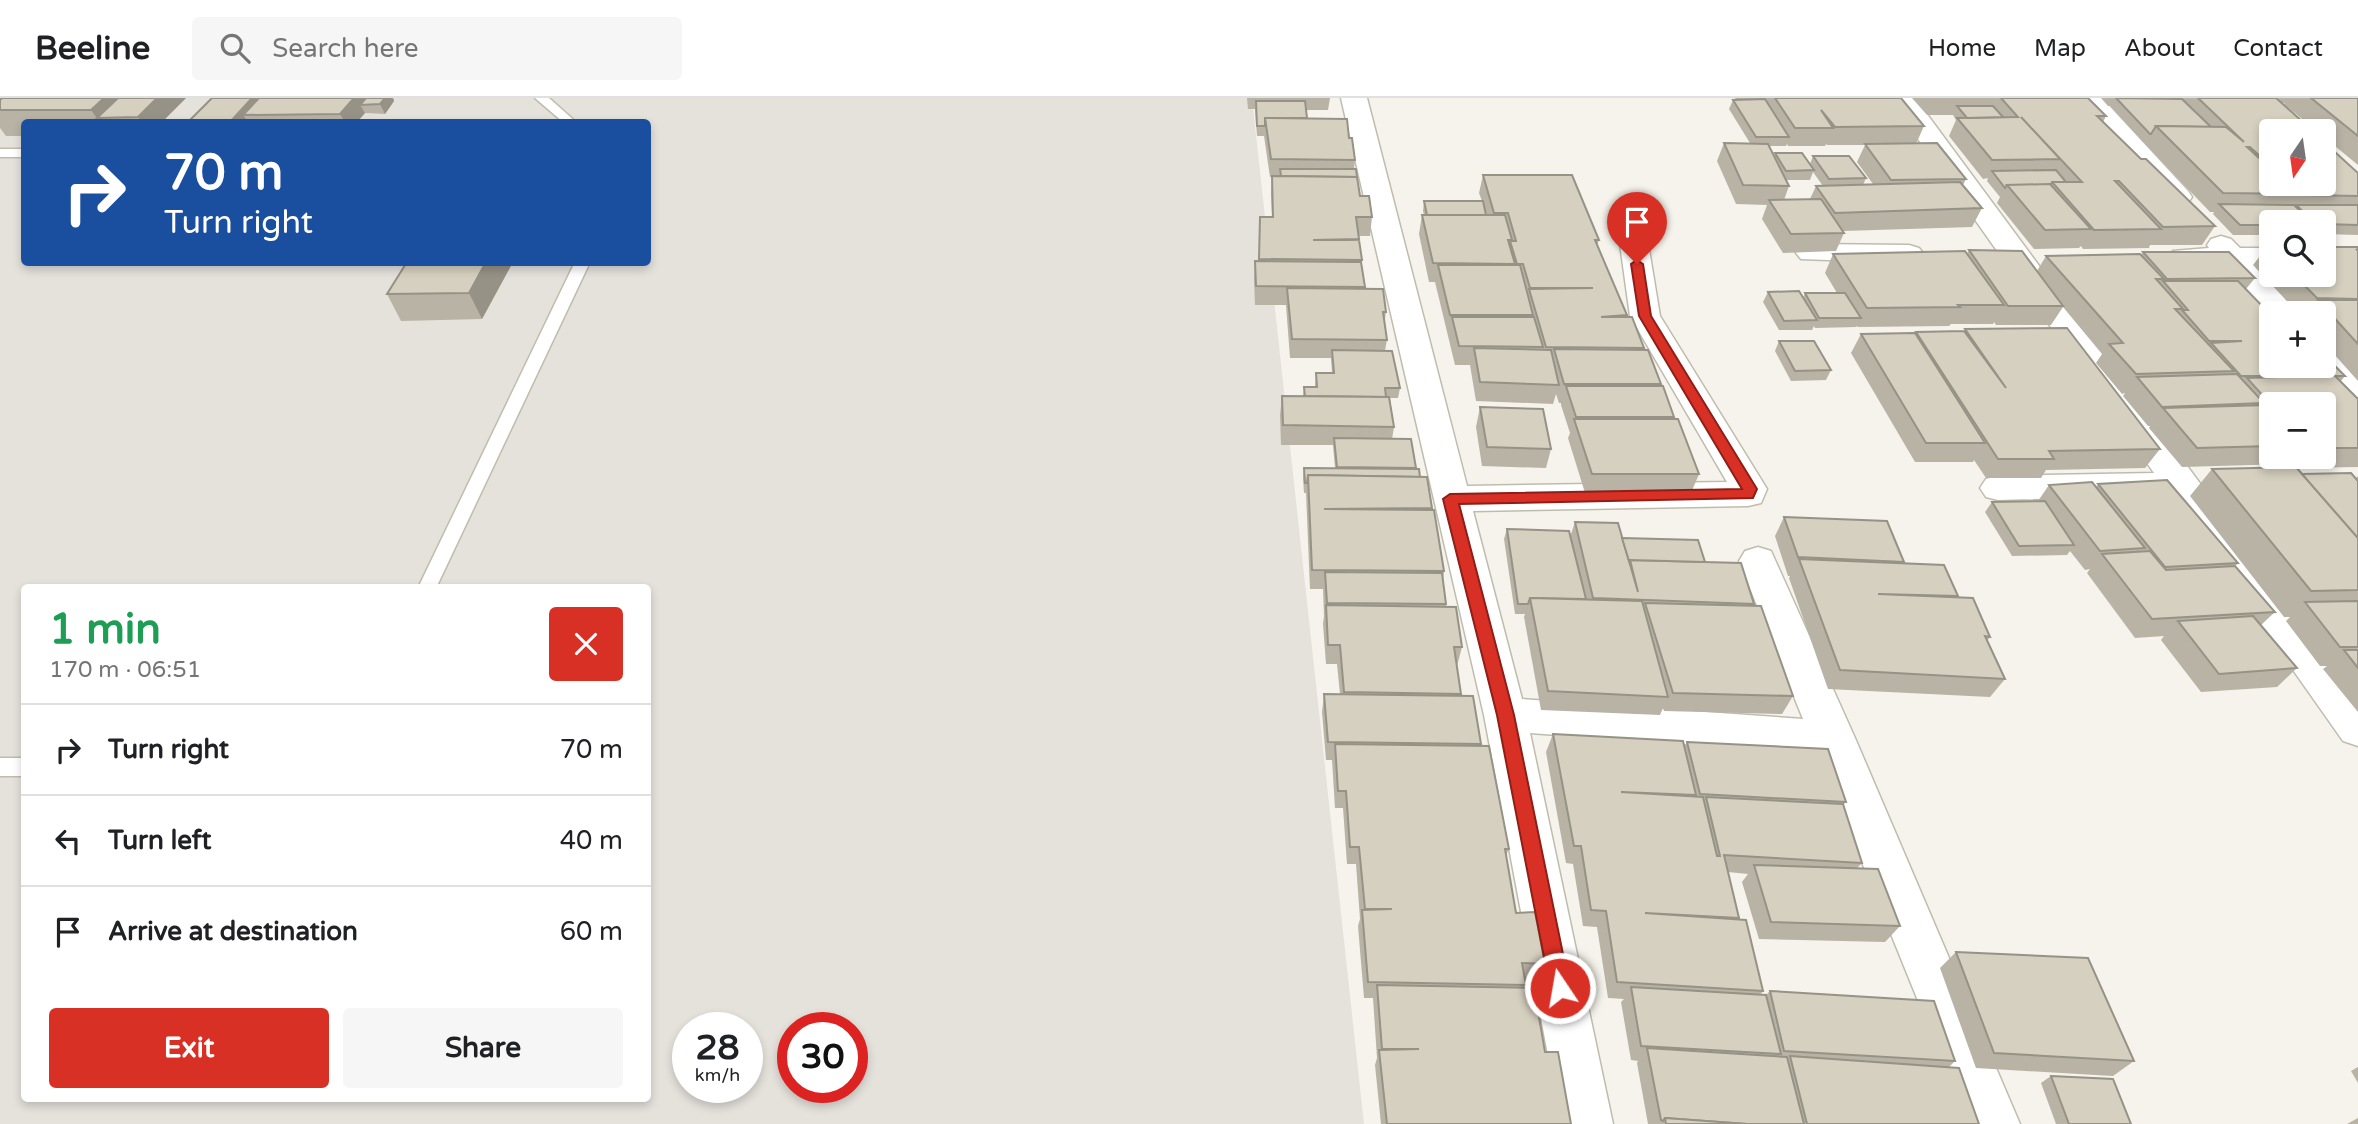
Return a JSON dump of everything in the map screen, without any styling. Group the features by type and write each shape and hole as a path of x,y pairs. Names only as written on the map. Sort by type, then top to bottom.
{"street":[{"path":"1354,98 1505,715 1587,1124"},
{"path":"1902,98 2002,256 2178,483 2358,729"},
{"path":"2088,98 2272,301"},
{"path":"1450,499 1748,494 1749,489 1645,316 1633,237"},
{"path":"1811,253 1934,255"},
{"path":"2002,256 2056,256"},
{"path":"2151,257 2259,257"},
{"path":"2336,373 2358,399"},
{"path":"1998,488 2220,481"},
{"path":"1758,561 1994,1124"},
{"path":"1505,715 1834,738"}],"lane":[{"path":"541,98 566,119"},
{"path":"0,153 21,153"},
{"path":"430,584 581,266"},
{"path":"0,767 21,767"}],"shaded area":[{"path":"0,98 1252,98 1364,1124 0,1124"}],"building":[{"path":"2,98 104,98 91,110 0,110"},
{"path":"118,98 157,98 138,117 97,118"},
{"path":"212,98 252,98 233,119 191,119"},
{"path":"259,98 354,98 340,114 243,115"},
{"path":"366,98 385,98 380,104 360,105"},
{"path":"1775,98 1901,98 1924,126 1835,127 1821,110 1833,128 1795,128"},
{"path":"2001,98 2088,98 2106,116 2097,116 2215,226 2163,227 2119,181 2115,181 2161,229 2094,230 2052,182 2082,182 2021,117 2060,159 1992,160 1957,118 2018,117"},
{"path":"2116,98 2182,99 2211,127 2156,126 2150,134"},
{"path":"2198,98 2276,98 2300,119 2259,119 2259,155 2247,147 2259,158 2259,193 2223,193 2156,126 2226,127 2244,142"},
{"path":"2311,98 2358,98 2358,136"},
{"path":"1765,99 1789,137 1756,137 1733,100"},
{"path":"1256,101 1305,101 1307,118 1265,118 1265,126 1257,126"},
{"path":"1957,106 1993,106 2003,117 1967,118"},
{"path":"1265,118 1347,119 1355,160 1271,159"},
{"path":"1724,143 1768,144 1789,186 1743,185"},
{"path":"1937,143 1966,179 1891,180 1865,144"},
{"path":"1775,153 1802,153 1814,170 1786,171"},
{"path":"2336,153 2358,173 2358,196 2336,196"},
{"path":"1813,156 1849,156 1866,178 1829,179"},
{"path":"1280,169 1356,169 1357,177 1281,176"},
{"path":"2056,170 2066,182 2052,182 2051,185 2007,185 2005,188 1992,171"},
{"path":"1483,175 1572,175 1599,240 1595,240 1627,315 1601,317 1632,317 1644,348 1546,347 1529,289 1593,288 1530,288 1523,264 1517,264 1510,241 1516,241 1508,213 1494,213"},
{"path":"1272,176 1357,177 1360,196 1369,196 1372,217 1356,217 1359,239 1313,240 1359,240 1362,260 1259,259 1260,217 1273,217"},
{"path":"1960,182 1982,208 1835,213 1816,186"},
{"path":"2050,184 2091,229 2045,230 2007,185"},
{"path":"1821,199 1844,233 1791,234 1769,200"},
{"path":"1424,201 1483,201 1486,215 1427,215"},
{"path":"2219,204 2294,205 2299,210 2259,210 2259,225 2240,225"},
{"path":"2296,205 2358,205 2358,225 2336,224 2336,210 2301,210"},
{"path":"1422,215 1505,215 1515,264 1433,263"},
{"path":"2336,247 2358,247 2358,299 2317,298 2306,287 2336,287"},
{"path":"1969,250 2022,251 2063,306 2008,306"},
{"path":"1965,251 2004,305 1867,308 1833,254"},
{"path":"2143,252 2229,252 2255,278 2167,279"},
{"path":"2140,254 2164,279 2156,279 2183,309 2175,309 2234,371 2136,374 2109,344 2123,343 2046,256"},
{"path":"1255,261 1361,262 1365,287 1256,286"},
{"path":"1438,265 1520,265 1533,315 1450,315"},
{"path":"404,266 484,266 469,293 387,294"},
{"path":"2163,281 2238,281 2259,303 2259,376 2241,376 2211,343 2242,341 2209,341 2182,310 2188,310"},
{"path":"1287,288 1383,289 1387,340 1292,339"},
{"path":"1799,291 1817,320 1784,321 1768,292"},
{"path":"1805,293 1845,293 1861,318 1819,318"},
{"path":"2358,300 2358,344 2336,320 2336,301 2319,301"},
{"path":"1452,317 1534,317 1543,347 1459,346"},
{"path":"2067,328 2160,449 2049,451 2054,459 1998,459 1916,332 1964,331 2006,388 1965,329"},
{"path":"1915,333 1985,443 1926,443 1861,334"},
{"path":"1779,341 1814,341 1831,370 1795,371"},
{"path":"1474,348 1551,350 1559,385 1480,382"},
{"path":"1554,349 1648,350 1661,384 1564,384"},
{"path":"1332,350 1392,351 1400,388 1385,388 1386,397 1305,396 1304,387 1317,387 1316,373 1334,373"},
{"path":"2336,367 2345,376 2336,376"},
{"path":"2237,374 2259,398 2259,403 2162,407 2137,377"},
{"path":"2336,377 2358,399 2358,448 2336,448 2336,392 2260,392 2247,378"},
{"path":"1566,386 1663,386 1674,417 1576,417"},
{"path":"1282,396 1389,397 1394,427 1283,425"},
{"path":"2259,405 2259,446 2197,448 2163,408"},
{"path":"1480,407 1543,409 1551,449 1487,447"},
{"path":"1574,419 1678,419 1699,474 1592,474"},
{"path":"1334,438 1411,439 1416,468 1337,467"},
{"path":"1304,468 1419,469 1420,477 1308,475 1305,483"},
{"path":"2212,469 2298,469 2358,538 2358,590 2311,591"},
{"path":"2351,473 2358,481 2358,538 2302,474"},
{"path":"1308,475 1427,477 1432,508 1324,509 1434,510 1444,571 1312,570"},
{"path":"2167,480 2238,563 2165,567 2098,484"},
{"path":"2092,482 2145,548 2100,551 2049,485"},
{"path":"2045,501 2074,545 2019,546 1992,502"},
{"path":"1784,517 1887,521 1904,562 1798,557"},
{"path":"1575,522 1618,523 1638,592 1630,560 1741,563 1754,604 1593,598"},
{"path":"1507,529 1569,531 1586,599 1530,598 1528,604 1518,604"},
{"path":"1622,538 1698,540 1705,562 1629,561"},
{"path":"2150,551 2166,570 2235,566 2275,612 2152,619 2102,554"},
{"path":"1799,559 1944,565 1958,596 1878,594 1973,598 1990,637 1985,636 2005,679 1840,670"},
{"path":"1325,572 1442,573 1446,604 1327,603"},
{"path":"1530,598 1642,601 1668,697 1548,691"},
{"path":"2358,601 2358,647 2340,647 2305,602"},
{"path":"1645,603 1761,606 1793,696 1673,693"},
{"path":"1326,605 1456,607 1462,647 1454,647 1461,694 1344,692 1340,645 1328,645"},
{"path":"2253,616 2297,668 2219,674 2178,621"},
{"path":"2344,650 2358,650 2358,668"},
{"path":"1324,694 1473,696 1481,744 1328,742"},
{"path":"1553,734 1683,741 1696,795 1621,792 1703,797 1717,856 1720,856 1706,797 1843,804 1862,863 1724,855 1739,918 1645,913 1746,920 1763,991 1617,982 1606,911 1591,910 1581,846 1574,846"},
{"path":"1687,742 1828,749 1846,802 1700,794"},
{"path":"1335,744 1489,746 1509,849 1505,849 1516,913 1535,912 1545,964 1522,963 1526,985 1368,982 1362,910 1392,909 1365,909 1359,847 1350,847 1346,791 1338,791"},
{"path":"1754,865 1878,869 1900,926 1771,922"},
{"path":"1956,952 2088,958 2134,1061 1994,1053"},
{"path":"1377,985 1534,988 1545,1052 1558,1052 1571,1124 1387,1124 1379,1050 1419,1049 1382,1049"},
{"path":"1631,987 1766,995 1781,1054 1641,1046"},
{"path":"1770,991 1934,1001 1955,1061 1784,1051"},
{"path":"1647,1048 1787,1057 1804,1124 1747,1124 1665,1118 1663,1121"},
{"path":"1790,1056 1959,1068 1979,1124 1807,1124"},
{"path":"2051,1076 2113,1079 2131,1124 2069,1124"},
{"path":"1665,1118 1747,1124 1666,1124"}],"route":[{"path":"1560,988 1505,715 1450,499 1748,494 1749,489 1645,316 1637,264"}]}
